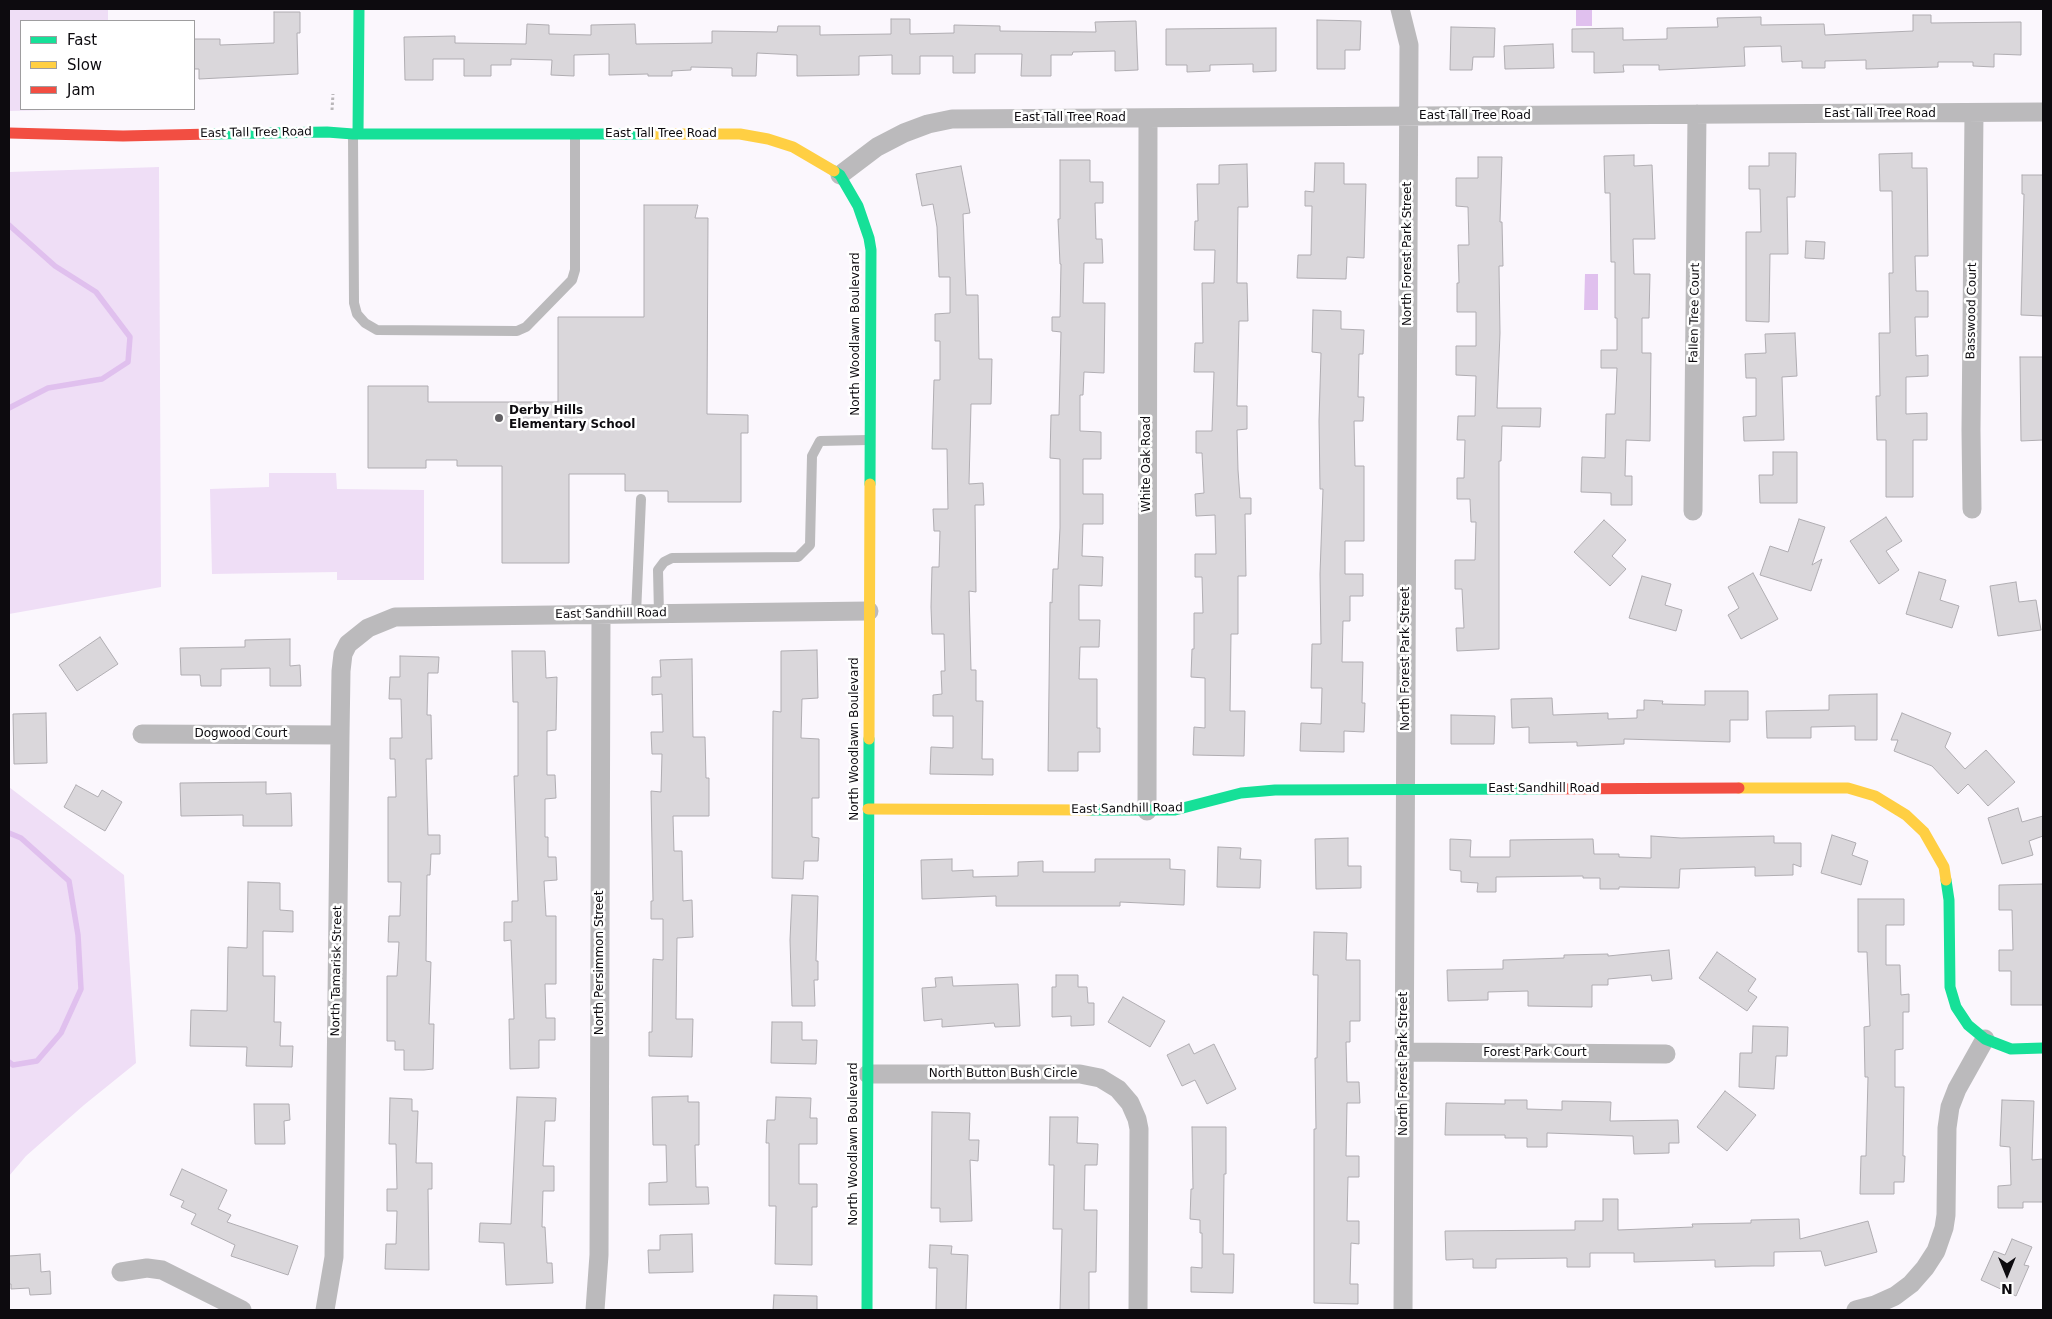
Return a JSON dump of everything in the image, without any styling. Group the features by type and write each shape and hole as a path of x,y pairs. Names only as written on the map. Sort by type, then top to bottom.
{"street":[{"path":"356,134 359,9"},
{"name":"North Forest Park Street","path":"1400,9 1409,45 1403,1310"},
{"name":"East Tall Tree Road","path":"9,134 123,136 327,132 356,134 740,134 768,139 793,147 818,160 840,175 877,147 904,133 928,124 952,119 2043,112"},
{"name":"Basswood Court","path":"1972,509 1974,113"},
{"name":"Fallen Tree Court","path":"1692,511 1697,114"},
{"name":"White Oak Road","path":"1147,811 1148,118"},
{"name":"North Woodlawn Boulevard","path":"840,175 858,206 871,250 867,1310"},
{"name":"East Sandhill Road","path":"358,636 379,622 395,616 869,611"},
{"name":"North Persimmon Street","path":"595,1310 598,1255 601,615"},
{"name":"North Tamarisk Street","path":"324,1310 333,1268 334,1235 340,735 343,654 348,644 358,636"},
{"name":"Dogwood Court","path":"142,734 340,735"},
{"name":"East Sandhill Road","path":"868,809 1175,810 1196,806 1224,796 1266,790 1848,788 1875,796 1906,815 1924,832 1938,852 1944,867 1949,900 1950,987 1956,1007 1968,1025 1985,1039 2010,1049 2043,1048"},
{"path":"1856,1310 1875,1305 1895,1296 1911,1284 1936,1251 1944,1228 1946,1215 1947,1128 1950,1108 1957,1089 1985,1039"},
{"name":"Forest Park Court","path":"1404,1052 1666,1054"},
{"name":"North Button Bush Circle","path":"868,1074 1080,1074 1100,1078 1118,1089 1130,1103 1139,1128 1138,1310"},
{"path":"121,1272 147,1268 162,1270 242,1310"}],"lane":[{"path":"356,134 354,303 357,314 365,323 377,330 497,331 517,331 526,327 572,280 575,270 576,134"},
{"path":"659,614 658,570 664,562 672,558 798,557 810,545 812,456 820,441 869,440"},
{"path":"636,614 641,499"}],"shaded area":[{"path":"9,9 108,9 108,20 20,20 20,110 51,110 9,111"},
{"path":"1576,9 1592,9 1592,26 1576,26"},
{"path":"159,167 161,587 9,614 9,172"},
{"path":"1585,274 1598,274 1598,310 1584,310"},
{"path":"269,473 336,473 337,489 424,490 424,580 337,580 337,572 212,574 210,489 269,487"},
{"path":"9,787 124,875 136,1063 26,1156 9,1176"}],"building":[{"path":"274,12 300,12 300,33 297,33 298,74 199,79 199,69 195,69 195,39 220,39 220,45 274,43"},
{"path":"1913,15 1931,15 1931,23 2021,22 2021,55 1994,54 1994,67 1973,66 1973,62 1938,62 1938,67 1866,69 1866,60 1825,61 1825,68 1802,68 1802,61 1782,62 1781,46 1744,47 1745,66 1659,70 1659,65 1623,65 1624,72 1594,73 1594,52 1572,52 1572,29 1623,28 1623,40 1667,39 1667,28 1718,27 1717,18 1761,17 1761,25 1824,24 1825,35 1913,31"},
{"path":"891,19 910,19 910,34 954,33 954,25 1000,26 1000,31 1096,32 1095,22 1136,21 1138,70 1115,71 1115,51 1073,52 1072,55 1051,55 1051,76 1021,76 1022,54 975,54 975,73 953,73 953,56 920,56 920,74 892,74 892,55 859,56 859,75 797,76 797,55 757,53 756,76 732,76 732,68 691,67 691,70 672,71 672,76 648,76 648,74 609,75 609,54 574,55 574,76 551,75 552,60 511,59 511,65 491,65 491,76 464,76 464,59 433,59 433,80 405,80 404,37 455,36 455,43 526,44 527,24 549,25 549,34 591,35 591,25 635,24 636,44 712,43 712,31 777,32 778,26 820,26 820,35 891,34"},
{"path":"1317,20 1361,21 1360,50 1345,50 1345,69 1317,69"},
{"path":"1451,27 1495,28 1494,57 1473,57 1472,70 1450,70"},
{"path":"1276,28 1276,71 1253,72 1253,64 1210,65 1210,71 1187,72 1187,65 1166,65 1166,29"},
{"path":"1553,44 1554,68 1505,69 1504,46"},
{"path":"1769,153 1796,153 1795,197 1787,197 1788,254 1770,254 1769,322 1746,321 1746,232 1761,232 1760,189 1749,189 1749,166 1769,166"},
{"path":"1912,153 1912,168 1927,168 1928,256 1915,256 1916,291 1928,291 1928,317 1915,317 1916,356 1928,355 1928,376 1906,377 1906,414 1927,413 1927,440 1913,440 1913,497 1886,497 1886,440 1877,440 1876,396 1880,396 1879,333 1890,333 1889,273 1893,273 1892,191 1880,191 1879,154"},
{"path":"1634,155 1634,166 1652,165 1655,239 1633,239 1634,274 1650,274 1649,318 1642,318 1642,353 1651,353 1650,441 1626,440 1625,476 1632,476 1632,505 1611,505 1611,493 1581,492 1582,457 1605,458 1606,414 1615,414 1617,368 1601,368 1601,350 1617,350 1615,262 1611,262 1610,193 1605,193 1604,156"},
{"path":"1478,157 1502,157 1500,222 1502,222 1503,266 1499,266 1500,333 1497,408 1541,408 1540,427 1502,426 1501,461 1499,461 1499,649 1457,651 1456,628 1464,628 1462,589 1455,589 1455,560 1475,560 1476,522 1471,522 1470,499 1457,499 1457,478 1464,478 1465,440 1457,440 1458,416 1475,416 1476,376 1456,375 1456,346 1476,346 1476,312 1457,312 1457,283 1459,283 1458,245 1469,245 1468,207 1456,206 1456,178 1478,178"},
{"path":"1060,160 1090,160 1090,182 1103,182 1103,203 1095,203 1096,239 1102,239 1103,263 1084,263 1083,303 1105,303 1104,373 1084,372 1083,395 1080,395 1080,431 1101,432 1101,459 1083,459 1083,494 1103,494 1103,524 1083,524 1082,556 1103,557 1102,586 1079,585 1079,620 1100,620 1099,647 1080,647 1079,679 1097,679 1097,728 1100,728 1100,752 1078,752 1078,771 1048,771 1050,602 1052,603 1053,569 1058,569 1060,528 1060,459 1050,458 1051,415 1059,415 1061,332 1052,331 1052,317 1060,317 1061,264 1058,219 1060,219"},
{"path":"1315,163 1344,163 1344,184 1366,184 1364,258 1347,257 1346,279 1297,278 1298,255 1311,255 1312,206 1305,206 1305,191 1314,192"},
{"path":"1247,164 1248,207 1238,207 1237,283 1247,283 1248,321 1239,321 1237,406 1247,406 1247,429 1237,430 1240,498 1251,498 1251,514 1245,514 1246,576 1238,576 1238,634 1231,634 1230,711 1245,711 1244,756 1193,755 1194,727 1205,728 1205,678 1191,677 1192,649 1194,649 1194,613 1203,613 1202,577 1195,577 1195,554 1216,554 1215,515 1196,516 1195,494 1204,493 1202,453 1196,453 1196,431 1212,431 1214,372 1194,372 1195,343 1203,343 1202,283 1214,283 1215,250 1194,250 1195,221 1198,221 1197,184 1219,184 1219,165"},
{"path":"961,166 970,213 963,214 966,295 978,295 979,359 992,359 991,404 971,404 969,484 983,483 984,505 975,505 976,592 969,591 971,670 976,670 976,701 983,701 982,759 993,759 993,775 930,774 931,747 953,748 953,716 933,716 933,695 942,694 941,671 945,671 944,634 932,634 931,607 932,567 939,567 940,531 934,531 933,509 948,509 947,449 932,449 934,380 940,380 940,341 935,341 935,314 950,313 950,277 939,277 937,227 933,204 922,206 916,174"},
{"path":"2022,175 2043,175 2043,316 2021,315 2024,194 2022,194"},
{"path":"644,205 698,205 695,218 708,218 707,414 748,415 748,433 741,433 741,502 668,502 668,491 625,491 625,474 569,474 569,563 502,563 502,466 457,466 457,460 426,460 426,468 368,468 368,386 428,386 428,402 558,402 558,317 644,317"},
{"path":"1806,241 1825,242 1824,259 1805,258"},
{"path":"1313,310 1341,311 1341,329 1364,330 1363,354 1359,354 1358,397 1364,397 1363,421 1354,421 1355,466 1364,466 1364,541 1345,541 1345,574 1363,574 1363,596 1350,596 1350,621 1343,621 1342,662 1363,662 1362,703 1365,703 1364,732 1344,731 1344,752 1300,751 1301,723 1321,724 1322,688 1311,688 1312,644 1321,644 1320,574 1323,489 1320,489 1319,421 1321,353 1312,352"},
{"path":"1795,333 1797,376 1782,377 1784,440 1744,441 1743,417 1756,416 1756,378 1746,378 1745,354 1766,353 1765,334"},
{"path":"2020,357 2043,357 2043,440 2021,441"},
{"path":"1773,452 1797,452 1797,503 1760,503 1759,475 1773,475"},
{"path":"1886,517 1902,541 1886,551 1899,570 1879,584 1850,541"},
{"path":"1799,519 1825,527 1812,565 1822,559 1811,591 1760,575 1770,546 1788,552"},
{"path":"1604,520 1626,540 1612,556 1626,569 1610,586 1574,552"},
{"path":"1919,572 1946,580 1940,600 1959,606 1952,628 1906,614"},
{"path":"1753,573 1778,619 1741,639 1728,615 1739,608 1728,587"},
{"path":"1642,576 1671,584 1665,605 1682,610 1676,631 1629,618"},
{"path":"2016,582 2019,602 2036,600 2041,630 1998,636 1990,586"},
{"path":"100,637 118,664 77,691 59,665"},
{"path":"290,639 290,666 300,665 301,686 270,686 270,668 221,669 221,686 201,686 200,675 181,675 180,648 245,647 245,640"},
{"path":"817,650 818,698 802,699 801,738 819,739 819,798 812,798 812,837 819,838 818,861 804,861 803,879 772,878 773,711 781,712 781,651"},
{"path":"512,651 545,651 546,678 557,677 556,730 547,731 547,775 555,775 556,798 545,799 545,837 548,837 548,857 556,857 557,880 544,881 546,916 556,916 556,984 545,984 546,1018 555,1018 555,1040 539,1040 539,1068 510,1069 509,1019 514,1019 511,940 504,941 504,922 512,922 512,901 518,901 514,776 518,776 518,702 513,702"},
{"path":"400,656 439,657 438,673 428,673 427,715 431,715 432,759 426,759 428,835 440,835 440,854 431,854 430,875 427,875 426,961 431,962 429,1024 434,1024 433,1069 424,1070 404,1070 404,1050 395,1050 395,1041 387,1041 387,976 397,976 399,942 388,942 389,916 400,916 401,882 388,882 388,797 396,797 395,759 390,759 390,738 402,738 401,699 389,699 390,677 400,677"},
{"path":"692,659 693,737 705,737 706,778 709,778 709,816 673,816 674,851 682,851 683,901 692,900 693,937 677,938 676,1019 693,1019 692,1057 649,1056 649,1032 652,1032 653,959 663,960 663,919 651,919 651,901 653,901 651,791 661,792 662,754 652,754 651,732 663,732 662,694 652,695 652,677 661,677 660,660"},
{"path":"1705,691 1748,691 1748,720 1730,720 1730,742 1624,739 1624,744 1577,746 1577,742 1529,743 1529,727 1512,728 1511,699 1552,698 1553,715 1608,713 1608,719 1637,718 1637,710 1644,710 1644,700 1663,701 1662,704 1705,705"},
{"path":"1877,694 1877,740 1855,740 1855,726 1811,727 1811,738 1767,738 1766,711 1829,710 1829,695"},
{"path":"46,713 47,763 14,764 13,714"},
{"path":"1902,713 1951,733 1945,747 1965,769 1986,750 2015,782 1988,806 1968,784 1958,794 1932,766 1894,751 1898,740 1891,740"},
{"path":"1451,715 1495,716 1494,744 1451,744"},
{"path":"266,782 266,794 291,793 292,826 243,826 243,815 181,816 180,783"},
{"path":"76,785 98,797 102,790 122,802 105,831 64,807"},
{"path":"2018,808 2022,822 2043,816 2043,836 2029,841 2033,855 2002,864 1988,818"},
{"path":"1832,835 1856,843 1852,855 1868,861 1861,885 1821,873"},
{"path":"1651,836 1681,838 1774,836 1774,843 1801,843 1801,867 1793,864 1793,875 1755,876 1755,867 1680,869 1679,888 1619,887 1619,889 1600,889 1600,878 1583,878 1583,876 1496,877 1496,892 1477,892 1478,883 1461,882 1461,871 1450,870 1450,839 1471,840 1470,857 1510,857 1510,840 1593,839 1594,854 1619,854 1619,857 1651,858"},
{"path":"1348,838 1348,866 1361,866 1361,888 1316,889 1315,839"},
{"path":"1218,847 1241,848 1240,859 1261,860 1260,888 1217,887"},
{"path":"952,859 952,871 973,870 973,877 1018,876 1018,862 1043,861 1043,872 1095,872 1095,859 1170,859 1170,869 1185,870 1184,905 1120,902 1120,906 996,906 996,896 922,899 921,860"},
{"path":"248,882 280,883 280,910 293,911 293,932 263,931 263,976 275,976 274,1022 281,1022 280,1046 293,1046 292,1067 246,1066 247,1047 190,1046 191,1010 227,1011 228,947 247,948"},
{"path":"2043,884 2043,1005 2011,1005 2011,971 1999,971 1999,950 2013,950 2012,910 1999,910 1999,885"},
{"path":"792,895 818,896 816,961 818,961 818,980 814,980 815,1006 792,1006 790,940"},
{"path":"1858,899 1904,899 1904,925 1886,925 1886,965 1900,965 1901,995 1909,994 1909,1012 1903,1012 1903,1049 1895,1050 1895,1087 1904,1087 1903,1156 1905,1156 1904,1182 1894,1182 1894,1194 1860,1194 1861,1156 1866,1156 1868,1077 1865,1077 1864,1027 1870,1026 1867,952 1858,952"},
{"path":"1314,932 1347,933 1346,960 1360,960 1360,1021 1350,1021 1350,1042 1346,1042 1347,1082 1359,1082 1360,1103 1347,1103 1346,1156 1359,1156 1359,1177 1348,1177 1347,1221 1359,1221 1359,1244 1351,1243 1350,1284 1358,1284 1358,1304 1314,1303 1314,1129 1316,1129 1315,1058 1317,1058 1318,975 1313,975"},
{"path":"1669,950 1672,979 1652,981 1651,975 1608,979 1608,985 1592,985 1592,1007 1528,1006 1528,991 1488,992 1488,1000 1448,1001 1447,970 1503,969 1503,960 1564,958 1564,955 1608,954 1608,956"},
{"path":"1717,952 1756,979 1748,991 1757,997 1747,1011 1699,978"},
{"path":"1056,975 1078,975 1078,987 1087,987 1088,1003 1094,1003 1094,1025 1071,1026 1071,1016 1052,1017 1052,987 1056,987"},
{"path":"952,977 953,986 1018,984 1020,1026 995,1027 994,1023 942,1027 942,1019 924,1021 922,988 936,987 935,978"},
{"path":"1123,997 1165,1021 1150,1047 1108,1022"},
{"path":"772,1022 802,1022 802,1040 817,1040 816,1064 771,1063"},
{"path":"1753,1026 1788,1027 1787,1056 1776,1056 1774,1089 1739,1087 1740,1053 1752,1053"},
{"path":"1189,1044 1194,1054 1214,1044 1236,1089 1207,1104 1195,1080 1182,1086 1167,1055"},
{"path":"1725,1091 1756,1115 1727,1151 1697,1127"},
{"path":"688,1096 688,1102 699,1102 699,1145 695,1145 696,1187 708,1187 709,1204 649,1205 649,1183 667,1182 666,1145 653,1145 652,1097"},
{"path":"517,1097 556,1098 555,1121 545,1121 543,1166 554,1166 554,1191 543,1191 542,1227 545,1227 547,1263 552,1263 553,1283 506,1285 504,1243 479,1242 480,1223 511,1224"},
{"path":"776,1097 811,1098 810,1118 817,1118 817,1144 799,1144 799,1184 817,1184 817,1207 812,1207 812,1265 775,1264 776,1206 769,1206 769,1143 766,1143 767,1120 775,1120"},
{"path":"390,1098 412,1099 412,1111 418,1111 416,1163 432,1163 432,1189 428,1189 429,1270 385,1269 386,1244 396,1244 397,1211 387,1211 387,1189 397,1189 396,1144 389,1144"},
{"path":"1505,1100 1527,1100 1527,1109 1562,1110 1562,1101 1611,1102 1610,1121 1678,1120 1679,1143 1669,1143 1669,1153 1634,1154 1633,1136 1547,1133 1547,1147 1527,1147 1527,1138 1505,1138 1505,1135 1445,1135 1446,1103 1505,1104"},
{"path":"2002,1100 2034,1101 2032,1160 2043,1159 2043,1202 2023,1202 2023,1208 1998,1208 1998,1186 2011,1185 2010,1147 2000,1146"},
{"path":"254,1104 289,1104 290,1120 284,1121 285,1144 255,1144"},
{"path":"932,1112 970,1113 969,1140 979,1140 978,1161 970,1160 972,1221 940,1222 940,1208 931,1208"},
{"path":"1050,1117 1078,1117 1077,1143 1098,1144 1097,1165 1085,1165 1084,1210 1097,1210 1096,1272 1089,1272 1089,1310 1060,1310 1062,1229 1053,1229 1054,1165 1049,1165"},
{"path":"1192,1127 1226,1127 1223,1254 1234,1254 1233,1293 1191,1292 1191,1267 1202,1268 1200,1220 1190,1219 1191,1189 1193,1189"},
{"path":"182,1169 227,1190 218,1209 231,1215 227,1222 298,1246 288,1275 231,1256 235,1245 191,1224 196,1214 181,1207 184,1201 170,1195"},
{"path":"1603,1199 1618,1199 1618,1230 1693,1227 1692,1224 1751,1223 1751,1220 1799,1219 1800,1239 1868,1221 1877,1252 1825,1266 1821,1251 1774,1252 1774,1266 1715,1267 1715,1260 1634,1262 1634,1253 1590,1253 1590,1267 1567,1267 1567,1258 1496,1259 1496,1268 1473,1268 1473,1259 1446,1260 1445,1231 1575,1230 1575,1221 1603,1221"},
{"path":"692,1234 693,1272 649,1273 648,1250 660,1250 660,1235"},
{"path":"2012,1239 2032,1247 2024,1265 2029,1266 2016,1296 1981,1280 1994,1251 2005,1255"},
{"path":"930,1245 952,1246 951,1254 968,1255 966,1310 936,1310 937,1268 929,1268"},
{"path":"40,1254 41,1272 50,1271 51,1294 30,1295 29,1288 11,1289 11,1284 9,1284 9,1256"},
{"path":"774,1295 817,1296 817,1310 773,1310"}],"waterway":[{"path":"9,225 55,266 96,292 130,337 128,362 102,379 48,388 9,408"},
{"path":"9,833 21,838 69,881 78,935 81,989 61,1033 37,1061 13,1065 9,1062"}],"traffic: fast":[{"path":"358,134 359,9"},
{"path":"212,134 327,132 353,134 650,134"},
{"path":"834,171 840,175 858,206 871,250 870,484"},
{"path":"867,1310 869,739"},
{"path":"1089,810 1175,810 1241,793 1275,790 1546,789"},
{"path":"1946,880 1949,900 1950,987 1956,1007 1968,1025 1985,1039 2011,1049 2043,1048"}],"traffic: slow":[{"path":"650,134 740,134 768,139 793,147 834,171"},
{"path":"869,739 870,484"},
{"path":"1739,788 1848,788 1875,796 1906,815 1924,832 1944,867 1946,880"},
{"path":"868,809 1089,810"}],"traffic: jam":[{"path":"9,133 123,136 212,134"},
{"path":"1546,789 1739,788"}],"place":[{"name":"Derby Hills Elementary School","path":"499,418"}]}
